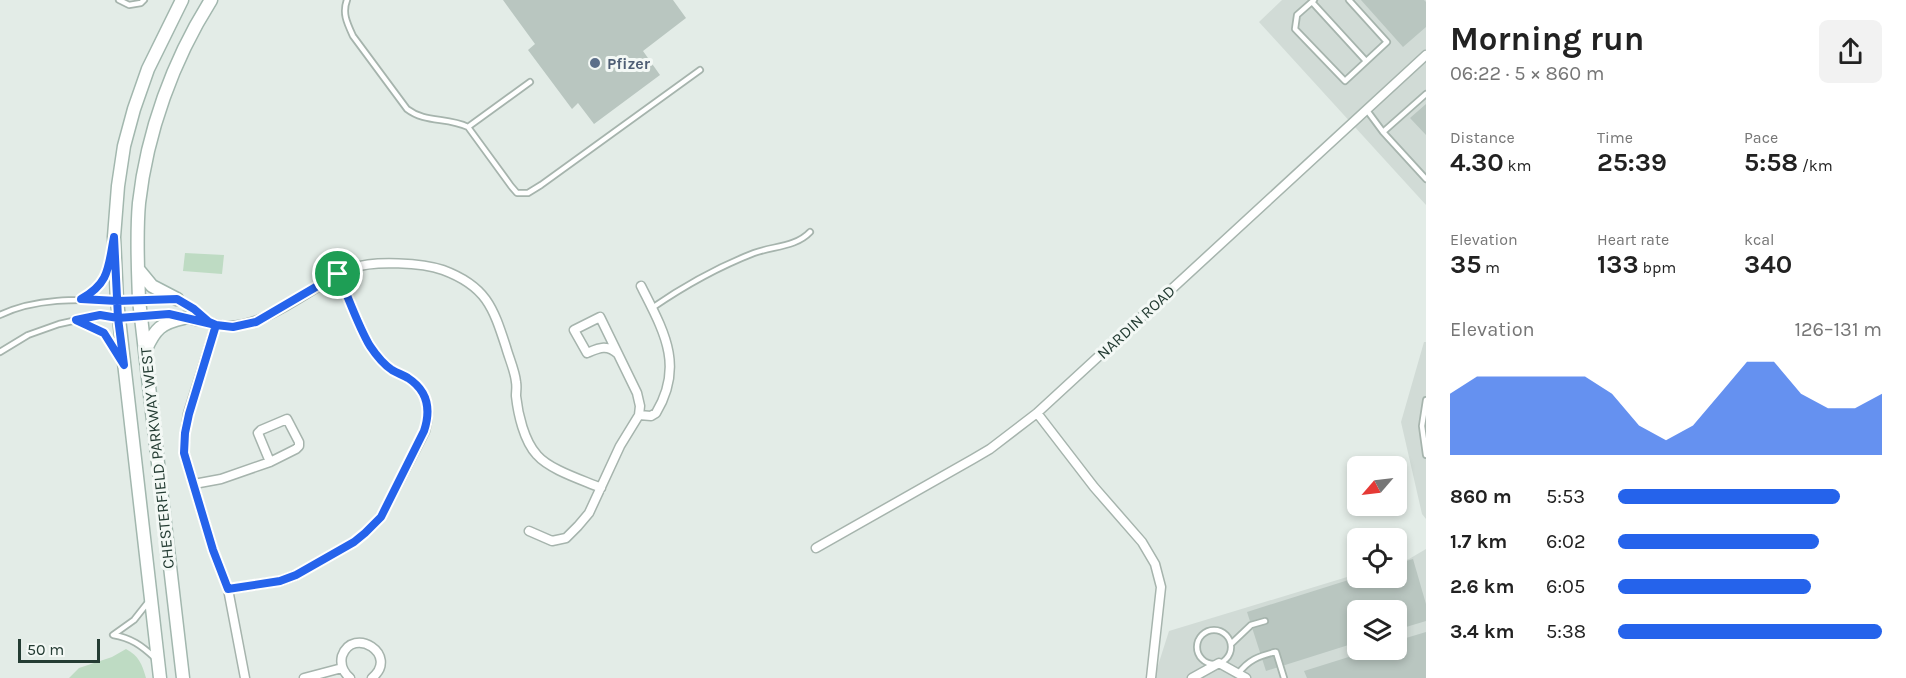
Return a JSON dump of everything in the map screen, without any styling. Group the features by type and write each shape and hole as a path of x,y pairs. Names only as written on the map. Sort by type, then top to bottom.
{"street":[{"name":"CHESTERFIELD PARKWAY WEST","path":"160,678 118,318 114,237 124,146 134,109 148,69 182,0"},
{"name":"CHESTERFIELD PARKWAY WEST","path":"183,678 139,300 137,251 139,203 149,146 169,82 194,26 211,0"},
{"name":"NARDIN ROAD","path":"816,548 964,465 990,449 1037,413 1426,56"},
{"path":"118,318 169,314 233,327 256,322 338,274 365,264 399,264 442,270 464,280 478,290 491,306 516,381 516,396 524,433 529,444 544,463 601,488"},
{"path":"138,269 152,286 194,309 213,323"},
{"path":"228,589 280,581 296,575 359,537 381,517 429,418 421,390 410,379 392,370 379,359 369,345 338,274"},
{"path":"639,415 651,416 656,413 669,384 671,367 665,336 641,286"},
{"path":"117,301 177,299"},
{"path":"529,531 552,541 566,538 589,513 620,446 639,415 640,406 637,393 600,317 574,330 587,353 601,347 608,347 618,354"},
{"path":"146,350 154,333 160,327 169,321 183,318"},
{"path":"213,323 185,433 184,453 213,550 228,589 245,678"},
{"path":"1037,413 1094,487 1142,542 1155,564 1161,587 1151,678"},
{"path":"194,484 221,479 270,462 298,446 299,442 287,419 258,433 270,462"},
{"path":"350,678 342,668 342,657 350,646 360,643 368,644 378,653 380,669 372,678"},
{"path":"1192,678 1219,663 1242,676"},
{"path":"304,678 342,668"}],"lane":[{"path":"119,0 129,4 141,3 144,0"},
{"path":"347,0 344,9 346,22 353,36 407,109 416,116 457,121 468,127 518,193 528,193 541,185 700,70"},
{"path":"1348,0 1387,42 1345,81 1295,29 1298,15 1313,1 1366,61"},
{"path":"468,127 530,82"},
{"path":"1383,132 1426,94"},
{"path":"1366,109 1383,132 1426,179"},
{"path":"652,308 680,288 716,270 754,253 803,240 810,232"},
{"path":"81,299 94,292 102,283 107,272 114,237"},
{"path":"0,315 21,307 81,299 117,301"},
{"path":"0,352 28,335 51,326 100,315 118,318"},
{"path":"76,320 104,333 124,365"},
{"path":"1426,400 1422,426 1426,455"},
{"path":"151,599 134,620 113,635 127,637 136,642 158,661"},
{"path":"1231,644 1251,625 1265,621"},
{"path":"1217,629 1227,634 1231,644 1229,656 1219,663 1209,663 1200,657 1197,648 1199,637 1207,630 1217,629"},
{"path":"1242,676 1245,664 1253,658 1276,652 1284,678"}],"shaded area":[{"path":"1282,0 1426,0 1426,205 1259,22"},
{"path":"1424,342 1426,342 1426,519 1422,514 1401,422"},
{"path":"1426,549 1426,678 1154,678 1169,631 1347,577 1347,588 1407,588 1407,560"}],"green space":[{"path":"185,253 224,255 222,274 183,271"},
{"path":"126,649 139,661 146,678 69,678 79,668 112,657"}],"building":[{"name":"Pfizer","path":"503,0 673,0 686,18 643,51 660,75 594,124 578,103 572,109 528,50 535,44"},
{"path":"1361,0 1424,0 1426,2 1426,27 1403,47"},
{"path":"1426,104 1426,135 1410,118"},
{"path":"1413,559 1426,604 1426,621 1407,627 1407,600 1347,600 1347,645 1266,671 1247,612 1347,580 1347,588 1407,588 1407,561"},
{"path":"1426,632 1426,678 1307,678 1304,671 1347,658 1347,660 1407,660 1407,638"}],"place":[{"name":"Pfizer","path":"595,63"}],"route":[{"path":"338,274 256,322 233,327 209,322 194,309 177,299 117,301 81,299 94,292 102,283 107,272 114,237 117,301 118,318 100,315 76,320 104,333 124,365 118,318 169,314 216,325 189,414 184,453 213,550 228,589 280,581 296,575 354,542 365,533 381,517 429,418 421,390 410,379 392,370 379,359 369,345 338,274"}]}
